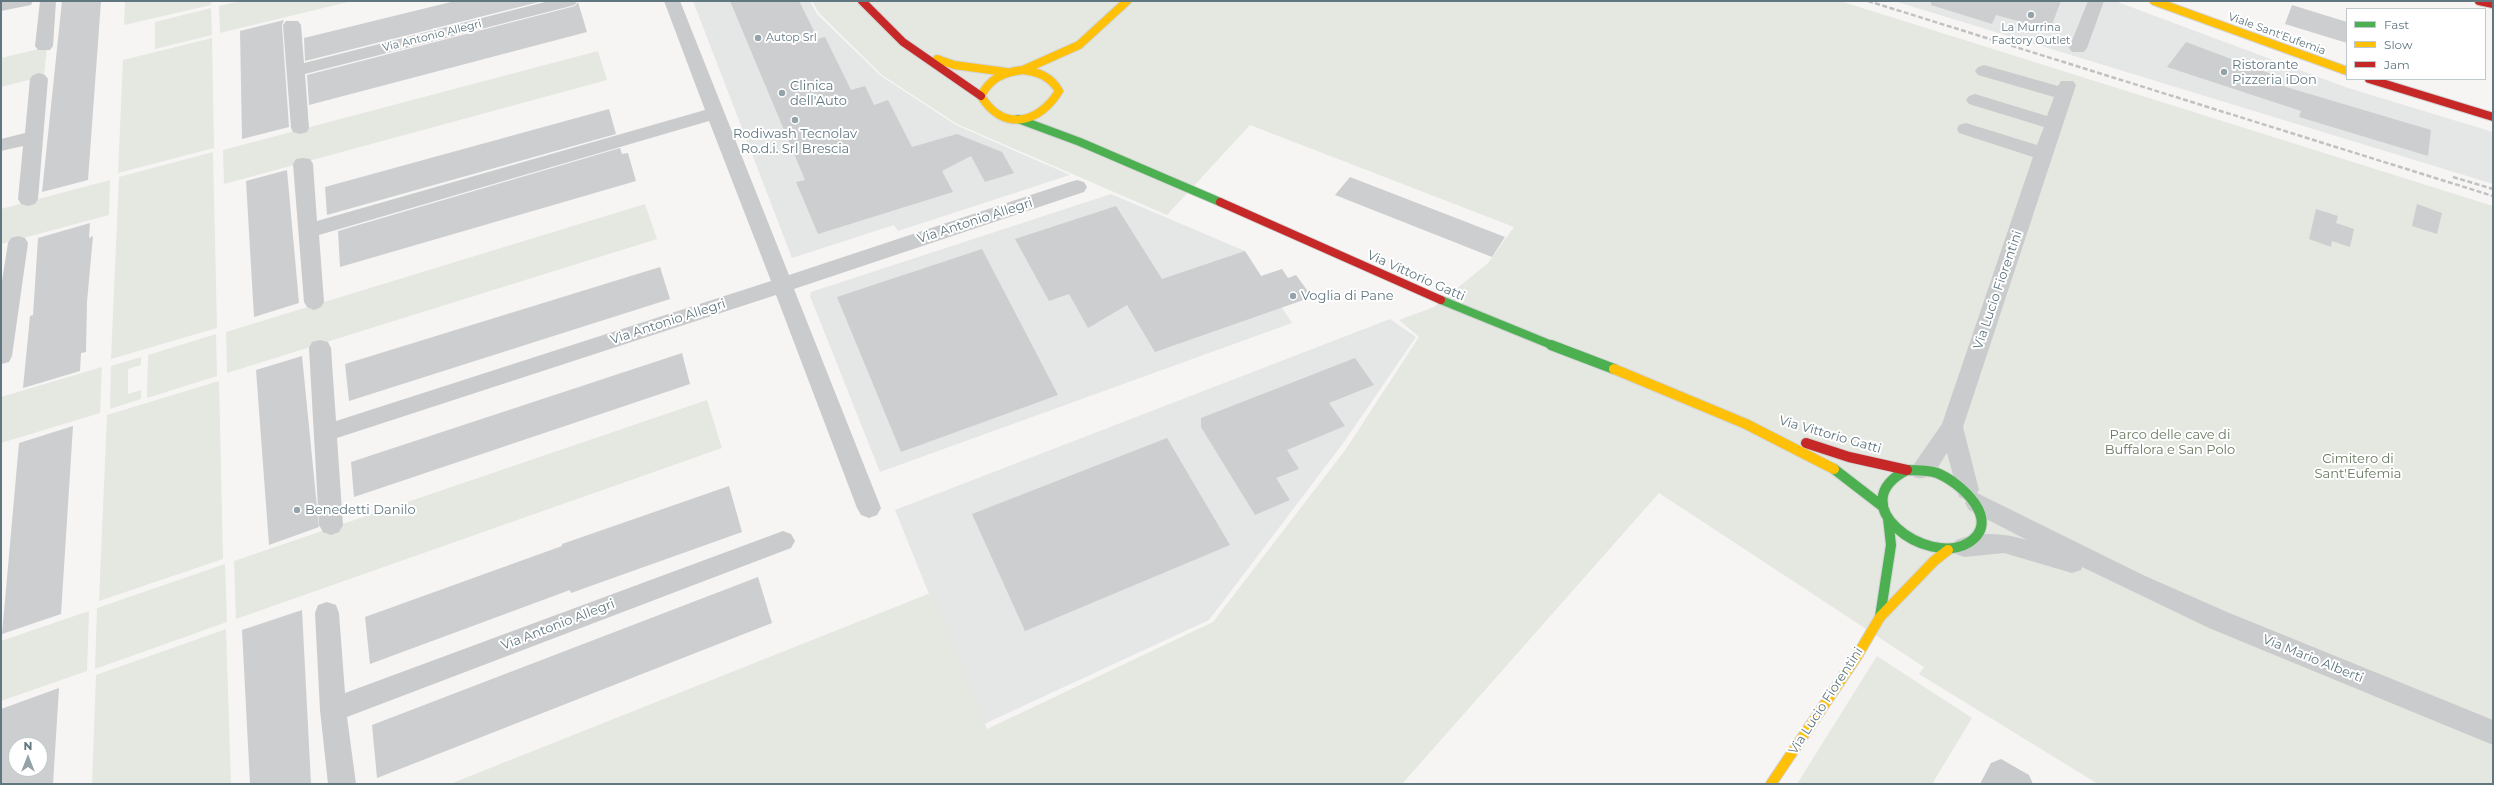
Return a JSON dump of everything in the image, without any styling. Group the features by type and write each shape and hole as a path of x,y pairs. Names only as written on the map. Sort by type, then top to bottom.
{"street":[{"path":"1,6 25,1"},
{"path":"44,46 48,1"},
{"name":"Via Antonio Allegri","path":"296,71 569,1"},
{"path":"672,1 869,508"},
{"name":"Via Vittorio Gatti","path":"862,1 879,22 924,60 981,96"},
{"path":"1023,70 1079,45 1127,1"},
{"path":"2078,48 2096,1"},
{"name":"Viale Sant'Eufemia","path":"2154,1 2346,71"},
{"path":"2479,1 2493,4"},
{"path":"292,25 300,128"},
{"path":"1072,58 1079,45"},
{"name":"Via Vittorio Gatti","path":"912,49 954,65 1006,72 1023,70 1048,76 1059,82 1058,97 1055,107 1042,113 1018,119"},
{"name":"Via Lucio Fiorentini","path":"1915,470 1952,427 2066,90 1984,71"},
{"name":"Via Vittorio Gatti","path":"1006,72 986,84 981,96 982,102 991,113 1018,119 1080,142 1494,324 1656,385 1746,424 1840,472 1882,506"},
{"path":"28,199 35,137 39,79"},
{"path":"2372,80 2493,117"},
{"path":"1975,100 2054,124"},
{"path":"308,231 716,114"},
{"name":"Via Vittorio Gatti","path":"1062,123 1080,142"},
{"path":"1966,129 2044,154"},
{"path":"1,145 35,137"},
{"path":"303,164 314,302"},
{"name":"Via Antonio Allegri","path":"325,433 782,285 1077,187"},
{"path":"1,356 4,321 18,243"},
{"path":"320,348 331,525"},
{"name":"Via Vittorio Gatti","path":"1746,424 1849,457 1915,470"},
{"path":"1952,427 1972,496 1982,516 1982,529 1975,540 1956,548 1931,548 1914,541 1899,531 1888,518 1882,506 1881,493 1886,482 1895,475 1915,470 1943,475 1972,496"},
{"name":"Via Mario Alberti","path":"1972,496 2134,582 2218,620 2493,733"},
{"name":"Via Lucio Fiorentini","path":"1880,617 1892,545 1888,518"},
{"name":"Via Antonio Allegri","path":"333,710 783,541"},
{"name":"Via Mario Alberti","path":"1956,548 1990,543 2018,546 2134,582"},
{"name":"Via Lucio Fiorentini","path":"1771,784 1857,656 1880,617 1934,561 1956,548"},
{"path":"327,613 333,710 342,784"}],"shaded area":[{"path":"693,1 810,1 817,14 881,76 956,125 1070,175 898,231 894,225 792,258"},
{"path":"1894,1 2115,1 2348,88 2493,132 2493,184"},
{"path":"1111,194 1245,251 1292,323 880,472 810,296 811,292"},
{"path":"1390,319 1416,337 1344,442 1209,620 982,725 895,510"}],"green space":[{"path":"125,1 211,1 211,5 124,25"},
{"path":"241,1 352,1 220,33 219,6"},
{"name":"Parco delle cave di Buffalora e San Polo","path":"812,1 1840,1 2493,206 2493,784 2098,784 1919,674 1924,667 1659,493 1402,784 450,784 933,592 987,729 1213,622 1346,449 1419,337 1399,320 1434,307 1488,263 1514,227 1250,125 1167,215 957,124 882,75 819,13"},
{"path":"211,8 212,35 155,49 155,22"},
{"path":"212,38 214,148 118,173 123,60"},
{"path":"47,47 44,76 1,87 1,58"},
{"path":"598,51 607,80 224,184 223,150"},
{"path":"213,152 217,328 111,359 119,177"},
{"path":"110,180 109,215 1,244 1,209"},
{"path":"645,204 657,239 227,373 226,332"},
{"path":"216,334 217,376 147,398 148,355"},
{"path":"141,357 141,365 128,369 128,394 141,390 141,399 110,409 111,366"},
{"path":"102,367 100,413 1,443 1,397"},
{"path":"219,381 223,559 99,601 107,415"},
{"path":"707,400 722,448 236,619 234,561"},
{"path":"225,564 227,622 95,669 97,608"},
{"path":"89,611 87,671 1,701 1,641"},
{"path":"226,629 231,784 92,784 96,675"},
{"path":"1877,656 1972,718 1932,784 1797,784"}],"building":[{"path":"62,1 101,1 88,180 42,192"},
{"path":"455,1 543,1 305,61 304,38"},
{"path":"730,1 799,1 818,39 825,37 851,90 865,86 874,105 888,100 912,147 957,134 1002,152 1014,173 985,182 971,156 942,171 953,192 818,234 796,182 805,180"},
{"path":"1931,1 2061,1 2051,27 2043,28 1996,15 1992,24 1931,5"},
{"path":"578,2 587,32 309,105 307,75 575,6"},
{"path":"2292,5 2346,22 2346,43 2285,24"},
{"path":"284,20 282,25 289,127 242,139 240,31"},
{"path":"2186,42 2279,77 2276,84 2431,130 2428,156 2299,117 2301,111 2167,67"},
{"path":"609,109 616,134 327,215 325,187"},
{"path":"620,148 622,154 628,153 636,181 340,267 338,231"},
{"path":"287,170 299,303 254,317 246,181"},
{"path":"1350,177 1505,237 1492,257 1335,195"},
{"path":"2417,204 2442,213 2437,234 2412,226"},
{"path":"1116,206 1162,279 1245,251 1261,276 1282,269 1288,278 1296,275 1312,297 1155,352 1127,305 1088,328 1069,294 1049,301 1015,239"},
{"path":"2316,209 2338,216 2336,223 2354,229 2350,247 2332,241 2331,247 2309,239"},
{"path":"90,223 89,238 93,236 87,302 86,352 81,353 80,371 23,388 30,316 33,315 38,238"},
{"path":"982,249 1058,395 901,452 837,297"},
{"path":"660,267 670,299 349,401 345,364"},
{"path":"682,353 690,384 354,497 351,462"},
{"path":"302,356 319,527 269,545 256,370"},
{"path":"1355,358 1374,385 1329,403 1345,426 1287,450 1299,469 1276,478 1290,500 1255,515 1201,427 1201,418"},
{"path":"73,426 61,614 2,634 19,443"},
{"path":"1167,438 1230,545 1025,631 972,514"},
{"path":"729,486 742,532 571,593 570,590 370,664 365,617 562,546 562,544"},
{"path":"758,577 772,623 377,778 372,725"},
{"path":"302,610 311,784 250,784 242,630"},
{"path":"59,688 53,784 1,784 1,709"}],"railway":[{"path":"1868,1 2493,196"},
{"path":"2453,177 2493,189"}],"traffic: fast":[{"path":"1018,119 1080,142 1220,202"},
{"path":"1441,300 1500,326 1614,369"},
{"path":"1834,469 1882,506"},
{"path":"1907,470 1926,471 1947,477 1958,484 1975,501 1980,511 1981,522 1978,532 1970,542 1955,549 1938,549 1921,544 1904,534 1891,522 1883,508 1882,494 1889,481 1907,470"},
{"path":"1880,617 1891,545 1888,518"}],"traffic: slow":[{"path":"1023,70 1079,45 1127,1"},
{"path":"2154,1 2346,71"},
{"path":"937,59 954,65 1006,72"},
{"path":"1023,70 1040,73 1053,82 1059,91 1052,102 1043,110 1032,116 1020,119 1009,119 998,115 988,108 981,96 988,84 1003,74 1023,70"},
{"path":"1614,369 1746,424 1834,469"},
{"path":"1771,784 1857,656 1880,617 1934,561 1948,550"}],"traffic: jam":[{"path":"862,1 875,16 903,42 981,96"},
{"path":"2479,1 2493,4"},
{"path":"2372,80 2493,117"},
{"path":"1220,202 1441,300"},
{"path":"1806,443 1849,457 1907,470"}],"place":[{"name":"La Murrina Factory Outlet","path":"2031,15"},
{"name":"Autop Srl","path":"758,38"},
{"name":"Ristorante Pizzeria iDon","path":"2224,72"},
{"name":"Clinica dell'Auto","path":"782,93"},
{"name":"Rodiwash Tecnolav Ro.d.i. Srl Brescia","path":"795,120"},
{"name":"Voglia di Pane","path":"1293,296"},
{"name":"Benedetti Danilo","path":"297,510"}],"park label":[{"name":"Cimitero di Sant'Eufemia","path":"2358,466"}]}
